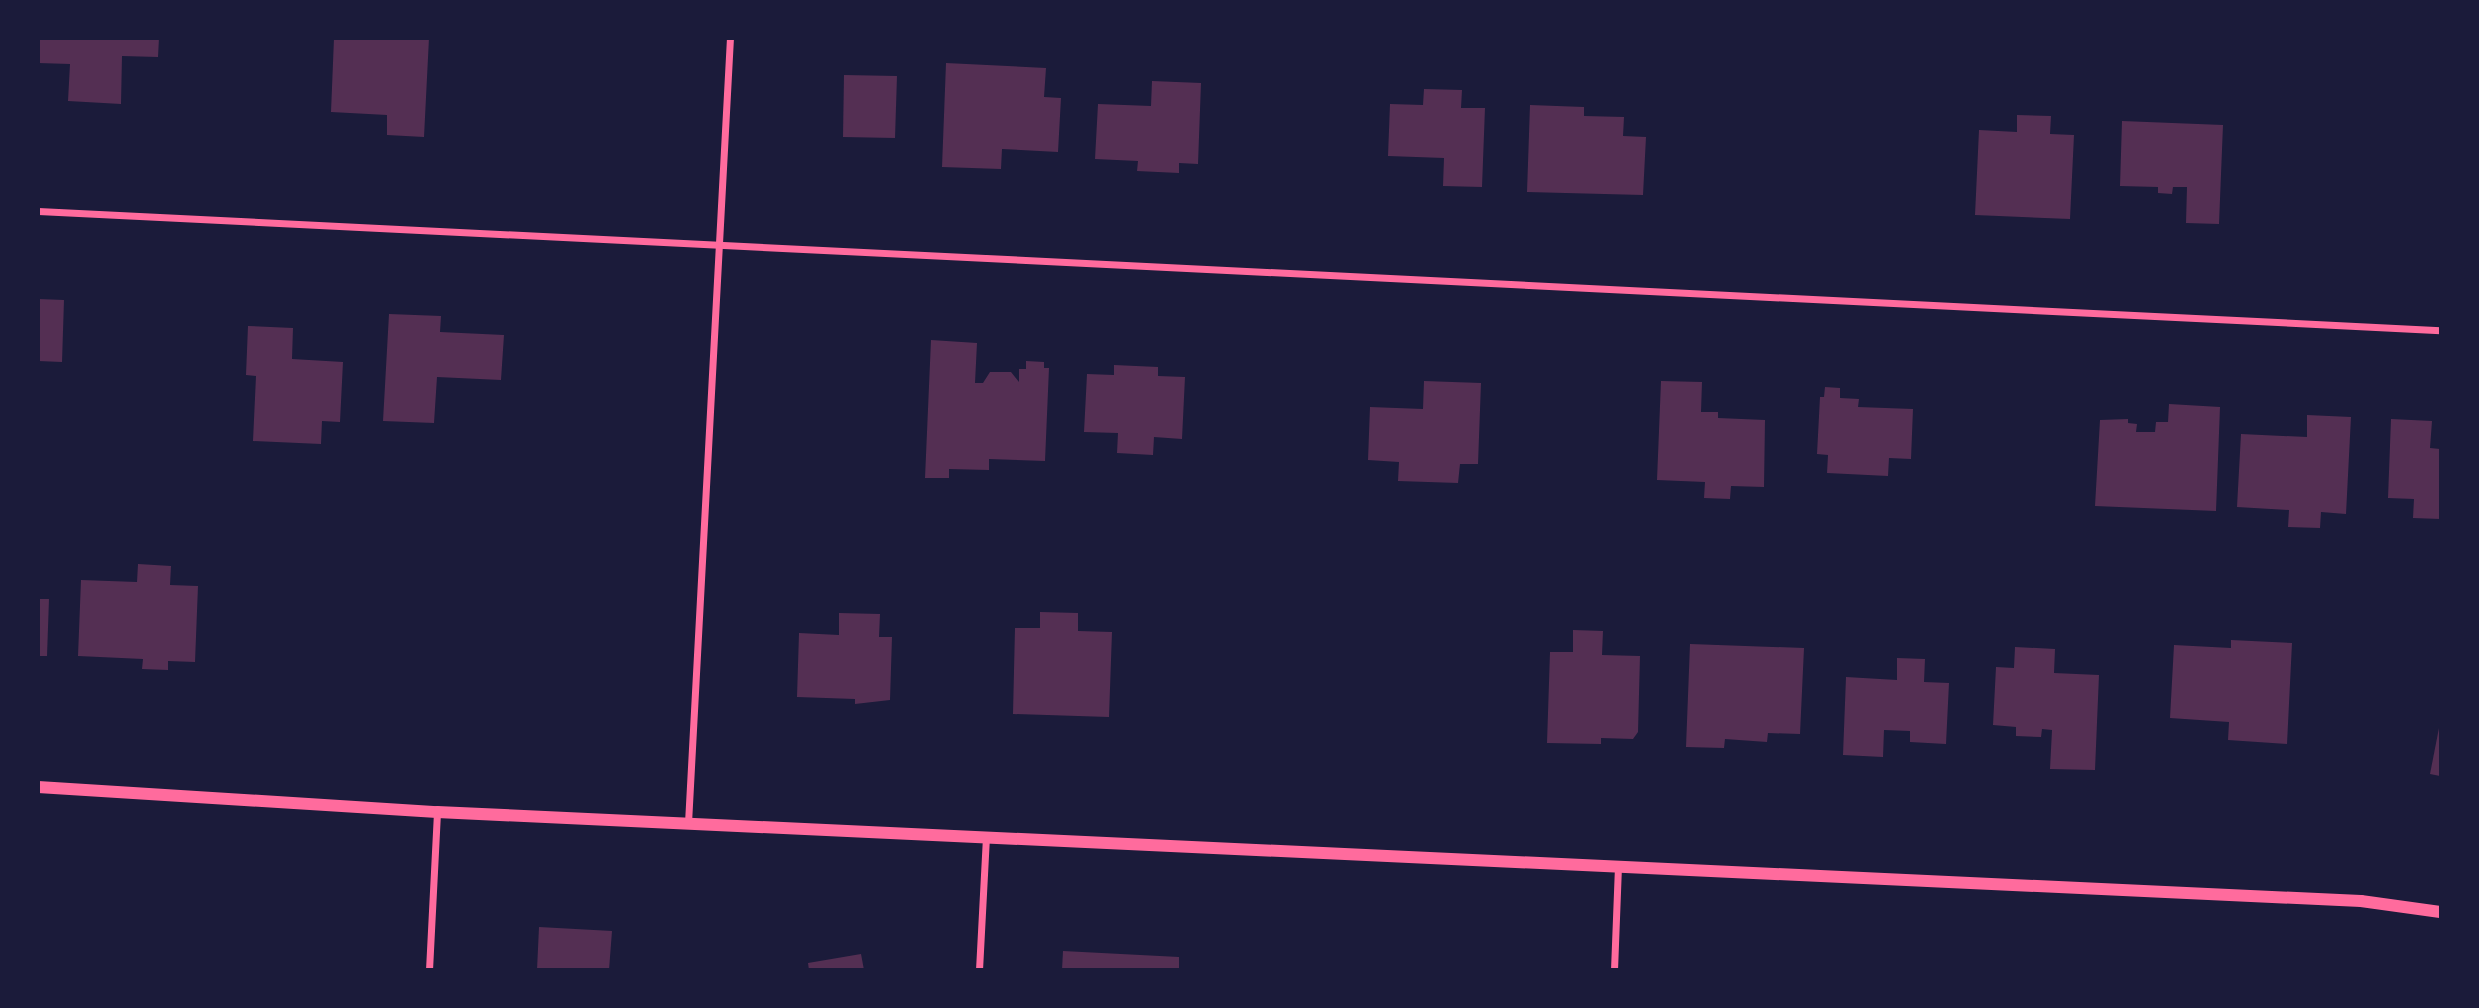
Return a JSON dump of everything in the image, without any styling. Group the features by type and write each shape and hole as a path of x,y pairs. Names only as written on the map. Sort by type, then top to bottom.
{"street":[{"path":"688,823 730,38"},
{"path":"38,211 2441,330"},
{"path":"38,788 437,812 1618,864 2361,901 2441,912"},
{"path":"429,970 437,812"},
{"path":"979,970 986,836"},
{"path":"1614,970 1618,864"}],"building":[{"path":"39,38 159,38 158,57 122,56 121,104 68,101 70,64 38,63"},
{"path":"334,38 429,38 424,137 387,135 387,115 331,112"},
{"path":"946,63 1046,68 1044,97 1061,98 1058,152 1002,149 1001,169 942,167"},
{"path":"844,75 897,76 895,138 843,137"},
{"path":"1152,81 1201,83 1198,164 1179,163 1179,173 1137,171 1138,161 1095,159 1098,104 1151,106"},
{"path":"1424,89 1462,90 1461,108 1485,108 1482,187 1443,186 1444,158 1388,156 1390,104 1423,105"},
{"path":"1530,105 1584,107 1584,116 1624,117 1623,136 1646,137 1643,195 1527,192"},
{"path":"2017,115 2051,116 2050,134 2074,135 2070,219 1975,215 1979,130 2017,132"},
{"path":"2122,121 2223,125 2219,224 2186,223 2187,187 2173,187 2172,194 2158,193 2158,187 2120,186"},
{"path":"38,299 64,300 62,362 38,361"},
{"path":"389,314 441,316 440,332 504,335 501,380 437,377 434,423 383,421"},
{"path":"248,326 293,328 292,359 343,362 340,422 322,421 321,444 253,441 256,376 246,375"},
{"path":"931,340 977,343 975,383 983,383 990,372 1011,372 1019,382 1019,369 1026,369 1026,361 1044,362 1044,368 1049,368 1045,461 989,459 989,470 949,469 949,478 925,478"},
{"path":"1114,365 1158,367 1158,376 1185,377 1182,439 1154,437 1153,455 1117,453 1118,433 1084,432 1087,374 1114,375"},
{"path":"1424,381 1481,383 1478,464 1460,464 1458,483 1398,481 1399,462 1368,460 1370,407 1423,409"},
{"path":"1661,381 1702,382 1701,412 1718,412 1718,418 1765,420 1764,487 1731,486 1730,499 1704,498 1705,482 1657,480"},
{"path":"1825,387 1840,388 1840,398 1859,399 1858,407 1913,409 1911,459 1889,458 1888,476 1827,473 1828,455 1817,454 1820,397 1824,397"},
{"path":"2169,404 2220,407 2216,511 2095,506 2100,420 2128,419 2128,423 2137,424 2136,432 2155,432 2156,422 2168,422"},
{"path":"2307,415 2351,417 2346,514 2321,512 2320,528 2288,527 2289,510 2237,507 2241,434 2307,437"},
{"path":"2391,419 2432,421 2430,448 2440,449 2440,519 2413,518 2414,499 2388,498"},
{"path":"138,564 171,566 170,585 198,586 195,662 168,661 168,670 142,669 143,659 78,656 81,580 137,582"},
{"path":"38,599 49,599 47,656 38,656"},
{"path":"1040,612 1078,613 1078,631 1112,632 1109,717 1013,714 1015,628 1040,628"},
{"path":"839,613 880,614 879,637 892,637 890,700 855,704 855,699 797,697 799,633 839,635"},
{"path":"1573,630 1603,631 1602,655 1640,656 1638,732 1633,739 1601,738 1601,744 1547,743 1550,652 1573,652"},
{"path":"2231,640 2292,643 2287,744 2228,740 2229,722 2170,718 2174,645 2231,648"},
{"path":"1690,644 1804,648 1800,734 1768,733 1767,742 1725,739 1724,748 1686,747"},
{"path":"2015,647 2055,649 2054,673 2099,675 2095,770 2050,769 2052,730 2042,729 2041,737 2016,736 2016,727 1993,725 1996,667 2014,668"},
{"path":"1897,658 1925,659 1924,682 1949,683 1946,744 1910,742 1910,731 1884,730 1883,757 1843,755 1846,677 1897,680"},
{"path":"2440,728 2440,776 2430,774"},
{"path":"539,927 612,931 609,970 537,970"},
{"path":"1063,951 1179,957 1179,970 1062,970"},
{"path":"861,954 864,970 809,970 808,963"}]}
